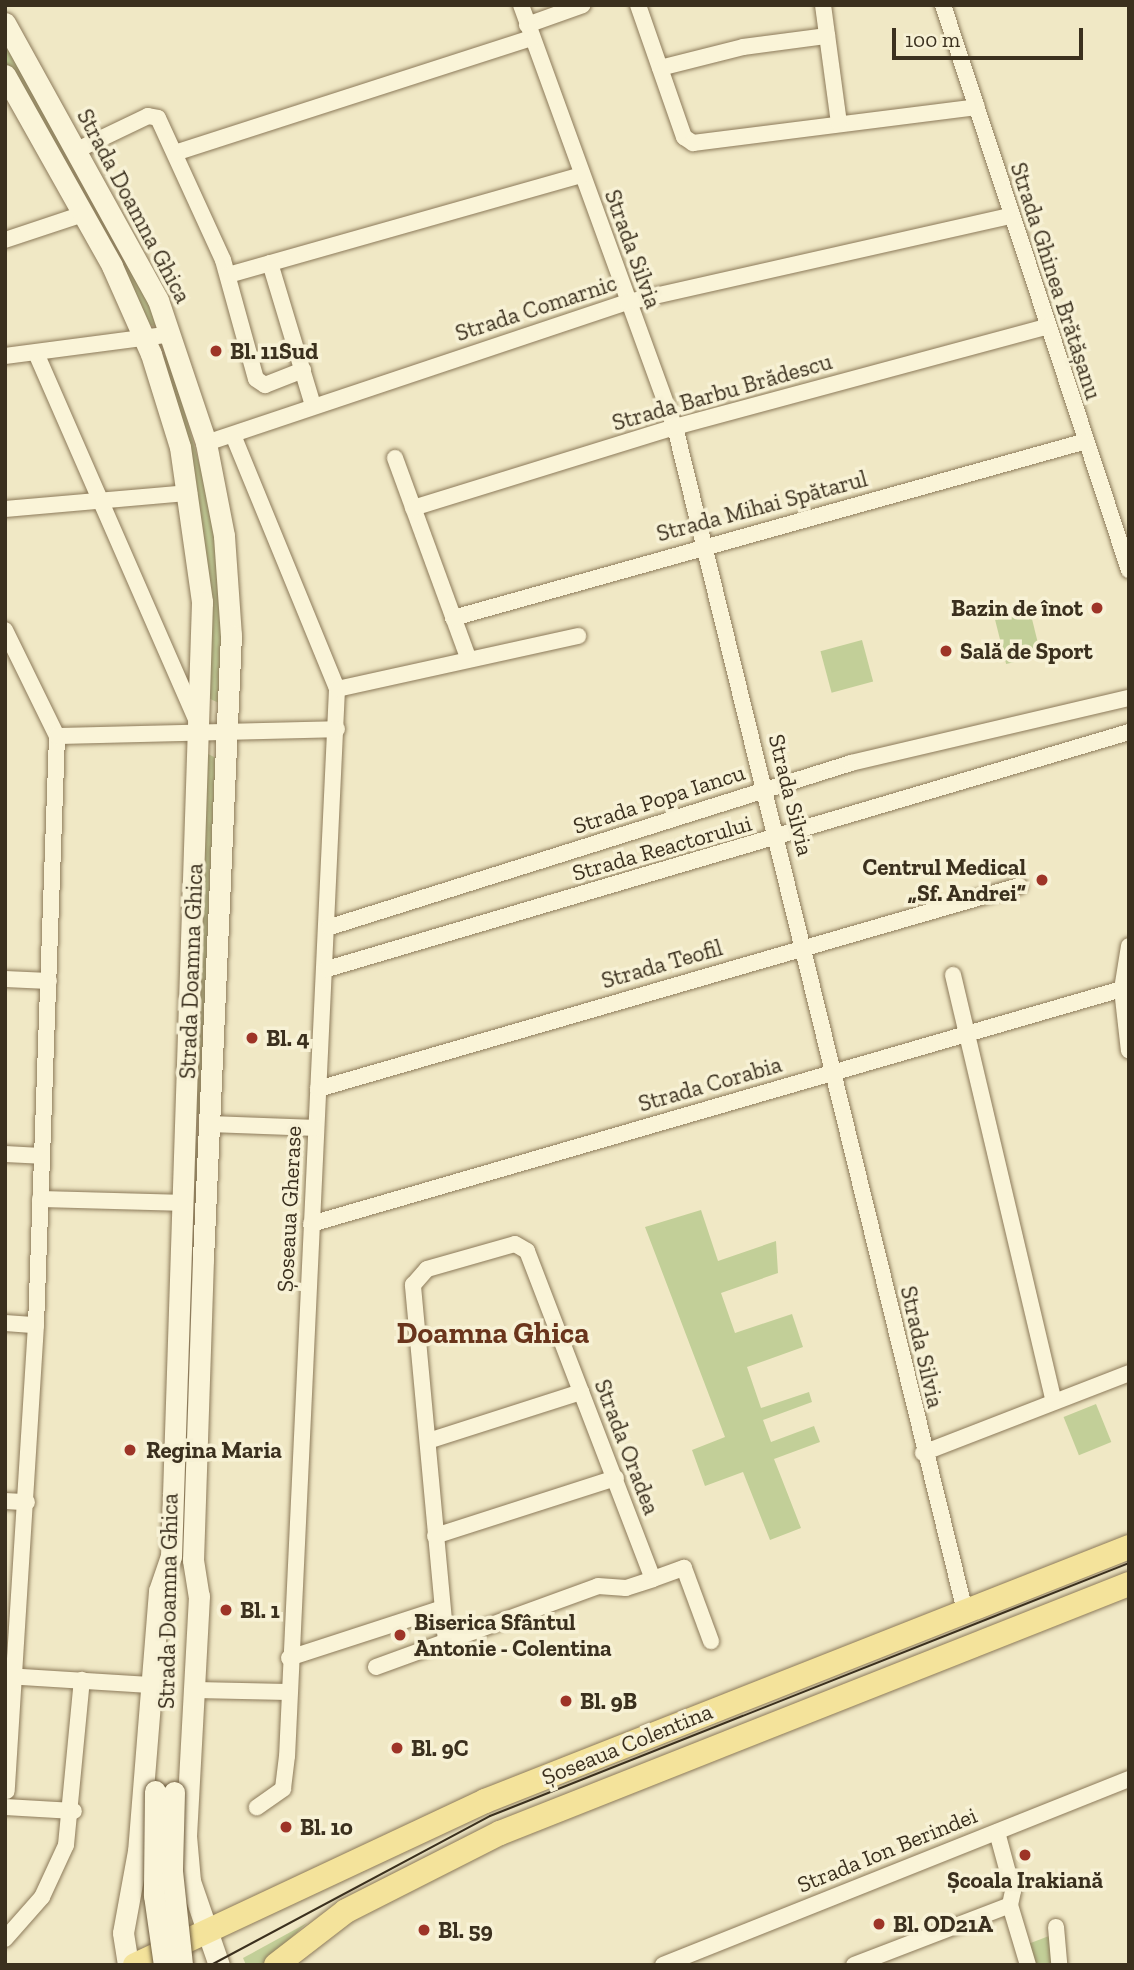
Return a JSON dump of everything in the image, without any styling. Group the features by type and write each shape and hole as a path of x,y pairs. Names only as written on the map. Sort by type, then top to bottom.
{"main road":[{"name":"Strada Doamna Ghica","path":"8,33 75,151 171,334 206,443 230,595 227,729 193,1560 199,1596 187,1857 219,1965"},
{"name":"Strada Doamna Ghica","path":"5,75 83,214 145,341 189,493 202,602 200,730 179,1203 171,1556 159,1591 138,1851 123,1933 128,1965"},
{"name":"Șoseaua Colentina","path":"135,1965 208,1934 472,1807 1129,1547"},
{"path":"171,1556 164,1791 182,1965"},
{"path":"164,1965 153,1885 193,1560"},
{"name":"Șoseaua Colentina","path":"276,1965 339,1915 500,1833 1129,1584"}],"street":[{"name":"Strada Silvia","path":"521,5 675,427 778,838 923,1453 965,1611"},
{"path":"175,153 530,31 583,5"},
{"path":"638,5 688,141 976,107"},
{"path":"823,5 839,122"},
{"name":"Strada Ghinea Brătășanu","path":"943,5 1083,442 1129,570"},
{"path":"660,68 743,47 827,36"},
{"path":"75,151 152,116 175,153 228,275 256,379 265,385 303,370"},
{"path":"228,275 582,175"},
{"path":"5,240 83,214"},
{"name":"Strada Comarnic","path":"206,443 313,405 628,302 1011,216"},
{"path":"270,264 313,405"},
{"name":"Strada Barbu Brădescu","path":"413,508 675,427 1046,327"},
{"path":"5,356 145,341 171,334"},
{"path":"36,354 200,730"},
{"name":"Șoseaua Gherase","path":"233,435 337,690 330,927 318,1089 285,1781 277,1796 257,1807"},
{"name":"Strada Mihai Spătarul","path":"453,618 706,544 1083,442"},
{"path":"394,458 468,657"},
{"path":"5,509 189,493"},
{"path":"5,630 57,736 36,1325 27,1502 11,1676 6,1799 74,1811"},
{"path":"337,690 468,657 578,636"},
{"name":"Strada Popa Iancu","path":"330,927 766,789 916,745 1129,698"},
{"path":"57,736 227,729 337,729"},
{"name":"Strada Reactorului","path":"327,969 778,838 1129,732"},
{"name":"Strada Teofil","path":"318,1089 804,946 1019,886"},
{"path":"1129,946 1122,989 1129,1051"},
{"path":"953,975 1054,1401"},
{"path":"5,979 49,981"},
{"name":"Strada Corabia","path":"311,1224 1122,989"},
{"path":"211,1124 316,1128"},
{"path":"5,1154 41,1156"},
{"path":"40,1199 179,1203"},
{"name":"Strada Oradea","path":"446,1642 440,1609 413,1285 427,1269 522,1246 616,1478 653,1579"},
{"path":"5,1323 36,1325"},
{"path":"923,1453 1129,1373"},
{"path":"428,1441 581,1392"},
{"path":"435,1536 616,1478"},
{"path":"5,1501 27,1502"},
{"path":"376,1667 598,1586 626,1588 684,1568 711,1641"},
{"path":"289,1658 440,1609"},
{"path":"11,1676 150,1685"},
{"path":"5,1939 46,1889 74,1811 82,1680"},
{"path":"196,1690 288,1692"},
{"name":"Strada Ion Berindei","path":"663,1965 1129,1779"},
{"path":"997,1832 1013,1891 1010,1905 1028,1965"},
{"path":"854,1965 1010,1905"},
{"path":"1056,1927 1059,1965"}],"green space":[{"path":"5,49 12,51 148,293 159,326 148,325 5,64"},
{"path":"168,355 212,508 225,625 219,703 208,698 210,581 194,478 162,357"},
{"path":"1028,603 1041,655 1006,664 993,612"},
{"path":"862,640 873,682 832,693 820,651"},
{"path":"208,754 218,759 201,1111 195,1117"},
{"path":"191,1140 199,1144 188,1346"},
{"path":"701,1210 718,1261 776,1241 778,1273 721,1293 735,1333 792,1314 803,1347 747,1367 761,1408 809,1392 812,1402 763,1420 771,1442 814,1426 820,1442 774,1459 801,1528 770,1540 743,1472 705,1486 692,1450 725,1437 645,1227"},
{"path":"1096,1404 1111,1442 1079,1455 1064,1417"},
{"path":"307,1923 262,1965 246,1965 243,1958"},
{"path":"1049,1936 1052,1965 1034,1965 1028,1944"}],"tram line":[{"path":"211,1965 490,1816 1129,1563"}],"place":[{"name":"Bl. 11Sud","path":"216,351"},
{"name":"Bazin de înot","path":"1097,608"},
{"name":"Sală de Sport","path":"946,651"},
{"name":"Centrul Medical „Sf. Andrei”","path":"1042,880"},
{"name":"Bl. 4","path":"252,1038"},
{"name":"Regina Maria","path":"130,1450"},
{"name":"Bl. 1","path":"226,1610"},
{"name":"Biserica Sfântul Antonie - Colentina","path":"400,1635"},
{"name":"Bl. 9B","path":"566,1701"},
{"name":"Bl. 9C","path":"397,1748"},
{"name":"Bl. 10","path":"286,1827"},
{"name":"Școala Irakiană","path":"1025,1855"},
{"name":"Bl. OD21A","path":"879,1924"},
{"name":"Bl. 59","path":"424,1930"}],"district":[{"name":"Doamna Ghica","path":"493,1333"}]}
